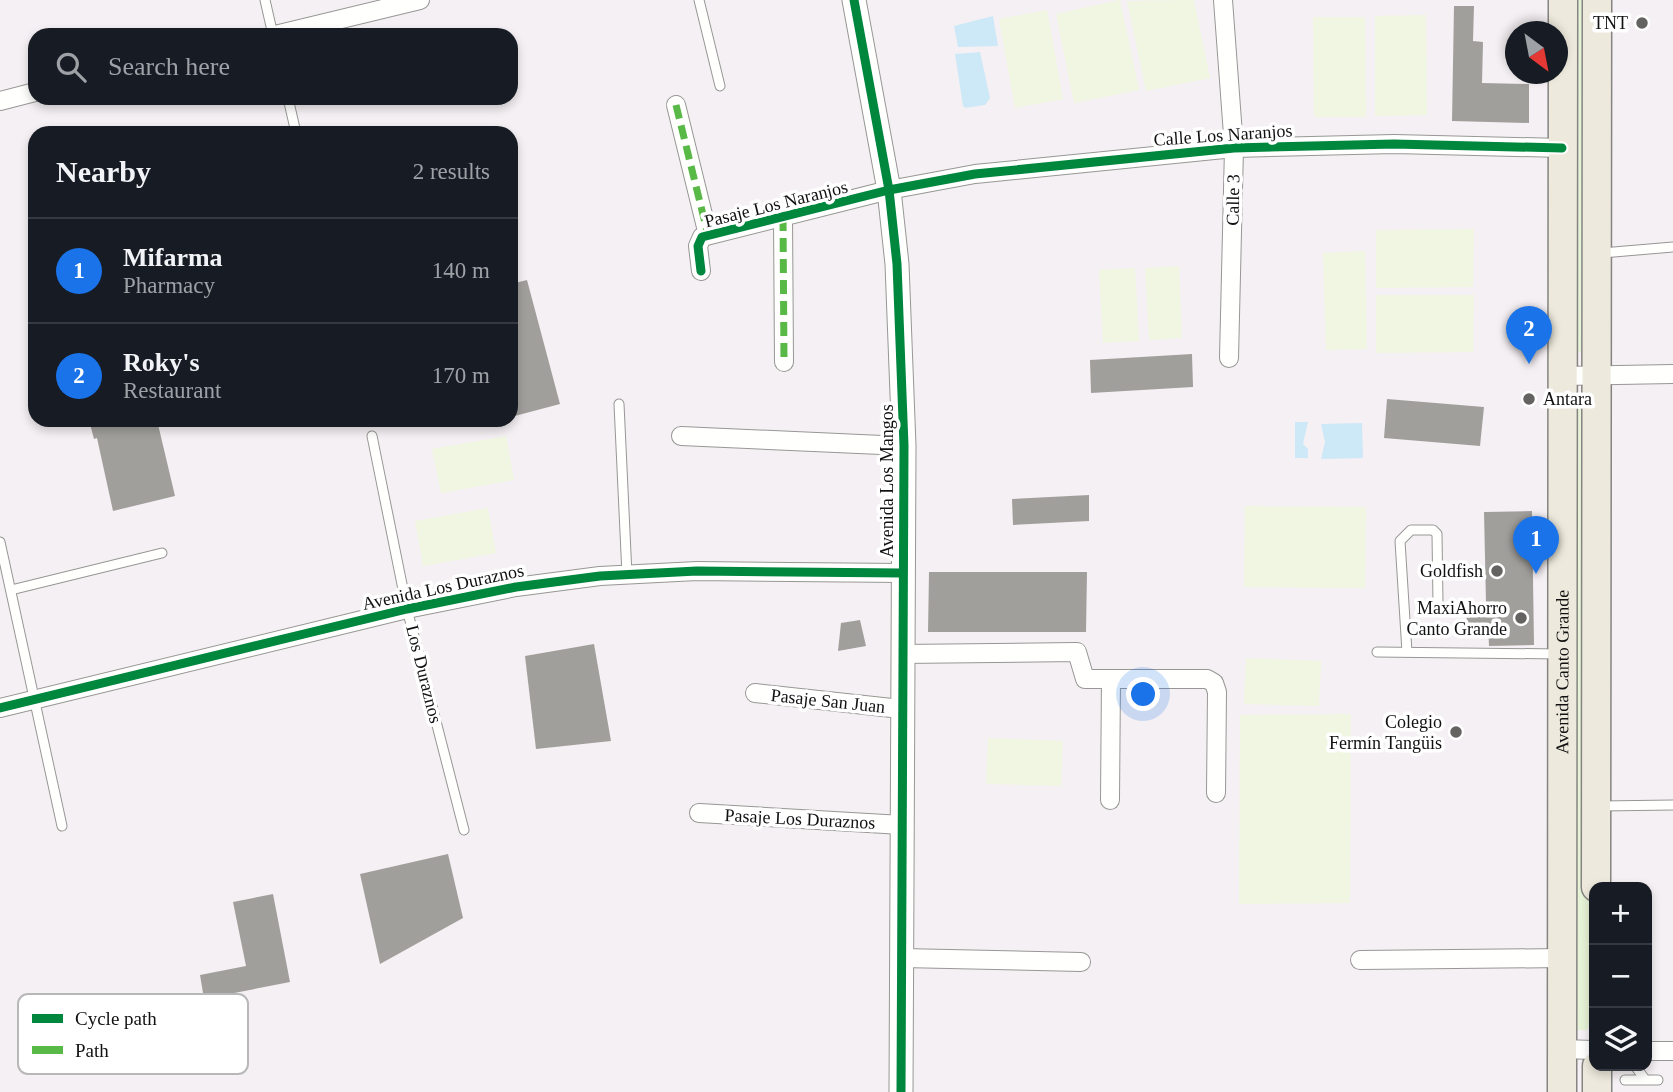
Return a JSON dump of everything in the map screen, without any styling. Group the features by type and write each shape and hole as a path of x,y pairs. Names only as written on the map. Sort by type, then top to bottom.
{"main road":[{"name":"Avenida Canto Grande","path":"1562,1092 1563,0"},
{"name":"Avenida Canto Grande","path":"1596,882 1599,374 1597,0"},
{"path":"1597,1071 1597,1092"}],"street":[{"path":"303,28 420,0"},
{"name":"Avenida Los Mangos","path":"854,0 889,190 897,264 904,446 901,1092"},
{"name":"Calle 3","path":"1223,0 1234,148 1229,358"},
{"path":"0,101 28,94"},
{"path":"676,105 708,235"},
{"name":"Calle Los Naranjos","path":"889,190 975,174 1234,148 1394,144 1562,148"},
{"name":"Pasaje Los Naranjos","path":"701,271 698,246 702,237 889,190"},
{"path":"783,217 784,362"},
{"path":"1563,376 1673,374"},
{"path":"681,436 904,446"},
{"name":"Avenida Los Duraznos","path":"0,708 407,609 516,587 627,575 697,571 902,573"},
{"path":"901,654 1077,652 1085,679 1207,679 1214,683 1217,692 1216,793"},
{"path":"1111,680 1111,800"},
{"name":"Pasaje San Juan","path":"755,693 901,709"},
{"name":"Pasaje Los Duraznos","path":"699,813 902,825"},
{"path":"902,958 1082,962"},
{"path":"1360,960 1562,958"},
{"path":"1562,1049 1589,1050"},
{"path":"1652,1051 1673,1051"}],"lane":[{"path":"265,0 272,28"},
{"path":"699,0 720,86"},
{"path":"290,105 294,126"},
{"path":"1599,253 1673,247"},
{"path":"619,404 627,575"},
{"name":"Los Duraznos","path":"372,436 407,609 464,830"},
{"path":"1407,653 1400,541 1411,530 1433,530 1437,534 1438,604"},
{"path":"0,542 32,679 32,701 62,826"},
{"path":"11,590 162,554"},
{"path":"1377,652 1562,654"},
{"path":"1596,806 1673,806"},
{"path":"1639,1071 1644,1078"},
{"path":"1625,1080 1658,1080"}],"shaded area":[{"path":"0,0 1673,0 1673,1092 0,1092"}],"green space":[{"path":"1120,0 1139,90 1074,103 1056,14"},
{"path":"1194,0 1210,78 1146,91 1127,1"},
{"path":"1573,0 1592,0 1590,349 1582,353 1575,350"},
{"path":"1047,10 1063,99 1015,108 999,19"},
{"path":"1426,15 1427,115 1375,116 1375,16"},
{"path":"1313,17 1365,17 1366,117 1314,117"},
{"path":"1474,229 1473,287 1376,288 1376,230"},
{"path":"1365,251 1367,349 1326,350 1323,253"},
{"path":"1179,266 1182,338 1149,340 1145,268"},
{"path":"1135,268 1139,341 1103,343 1099,270"},
{"path":"1376,295 1474,295 1473,352 1376,353"},
{"path":"1586,408 1590,413 1587,1030 1575,1030 1576,409"},
{"path":"506,436 514,480 441,493 432,449"},
{"path":"1245,506 1366,507 1365,588 1244,587"},
{"path":"488,508 496,553 423,566 415,521"},
{"path":"1246,658 1321,661 1319,706 1244,704"},
{"path":"1351,714 1350,903 1239,904 1240,715"},
{"path":"988,738 1063,741 1061,786 986,784"}],"water":[{"path":"993,16 998,46 958,47 954,26"},
{"path":"980,52 990,98 985,105 966,108 963,106 955,54"},
{"path":"1295,422 1308,422 1303,444 1308,449 1308,458 1295,458"},
{"path":"1362,423 1363,458 1321,459 1325,442 1321,424"}],"building":[{"path":"1454,6 1474,6 1473,41 1483,42 1482,83 1529,84 1529,123 1452,121"},
{"path":"527,280 560,404 518,415 518,282"},
{"path":"1192,354 1193,387 1091,393 1090,360"},
{"path":"1387,399 1484,407 1480,446 1384,438"},
{"path":"91,427 159,427 175,496 113,511 97,438 94,439"},
{"path":"1089,495 1089,521 1013,525 1012,499"},
{"path":"1532,511 1534,645 1489,646 1488,625 1467,626 1466,604 1486,603 1484,512"},
{"path":"929,572 1087,572 1086,632 928,632"},
{"path":"860,620 866,646 838,651 841,623"},
{"path":"594,644 611,741 536,749 525,656"},
{"path":"448,854 463,918 380,964 360,874"},
{"path":"273,894 290,982 229,994 203,994 200,975 246,966 233,902"}],"marked path":[{"path":"676,105 708,235"},
{"path":"783,217 784,362"}],"cycle path":[{"path":"854,0 889,190 897,264 904,446 901,1092"},
{"path":"701,271 698,246 702,237 889,190 975,174 1234,148 1394,144 1562,148"},
{"path":"0,708 407,609 516,587 600,576 697,571 902,573"}],"place":[{"name":"TNT","path":"1642,23"},
{"name":"Roky's","path":"1529,364"},
{"name":"Antara","path":"1529,399"},
{"name":"Goldfish","path":"1497,571"},
{"name":"Mifarma","path":"1536,574"},
{"name":"MaxiAhorro Canto Grande","path":"1521,618"},
{"name":"Colegio Fermín Tangüis","path":"1456,732"}]}
